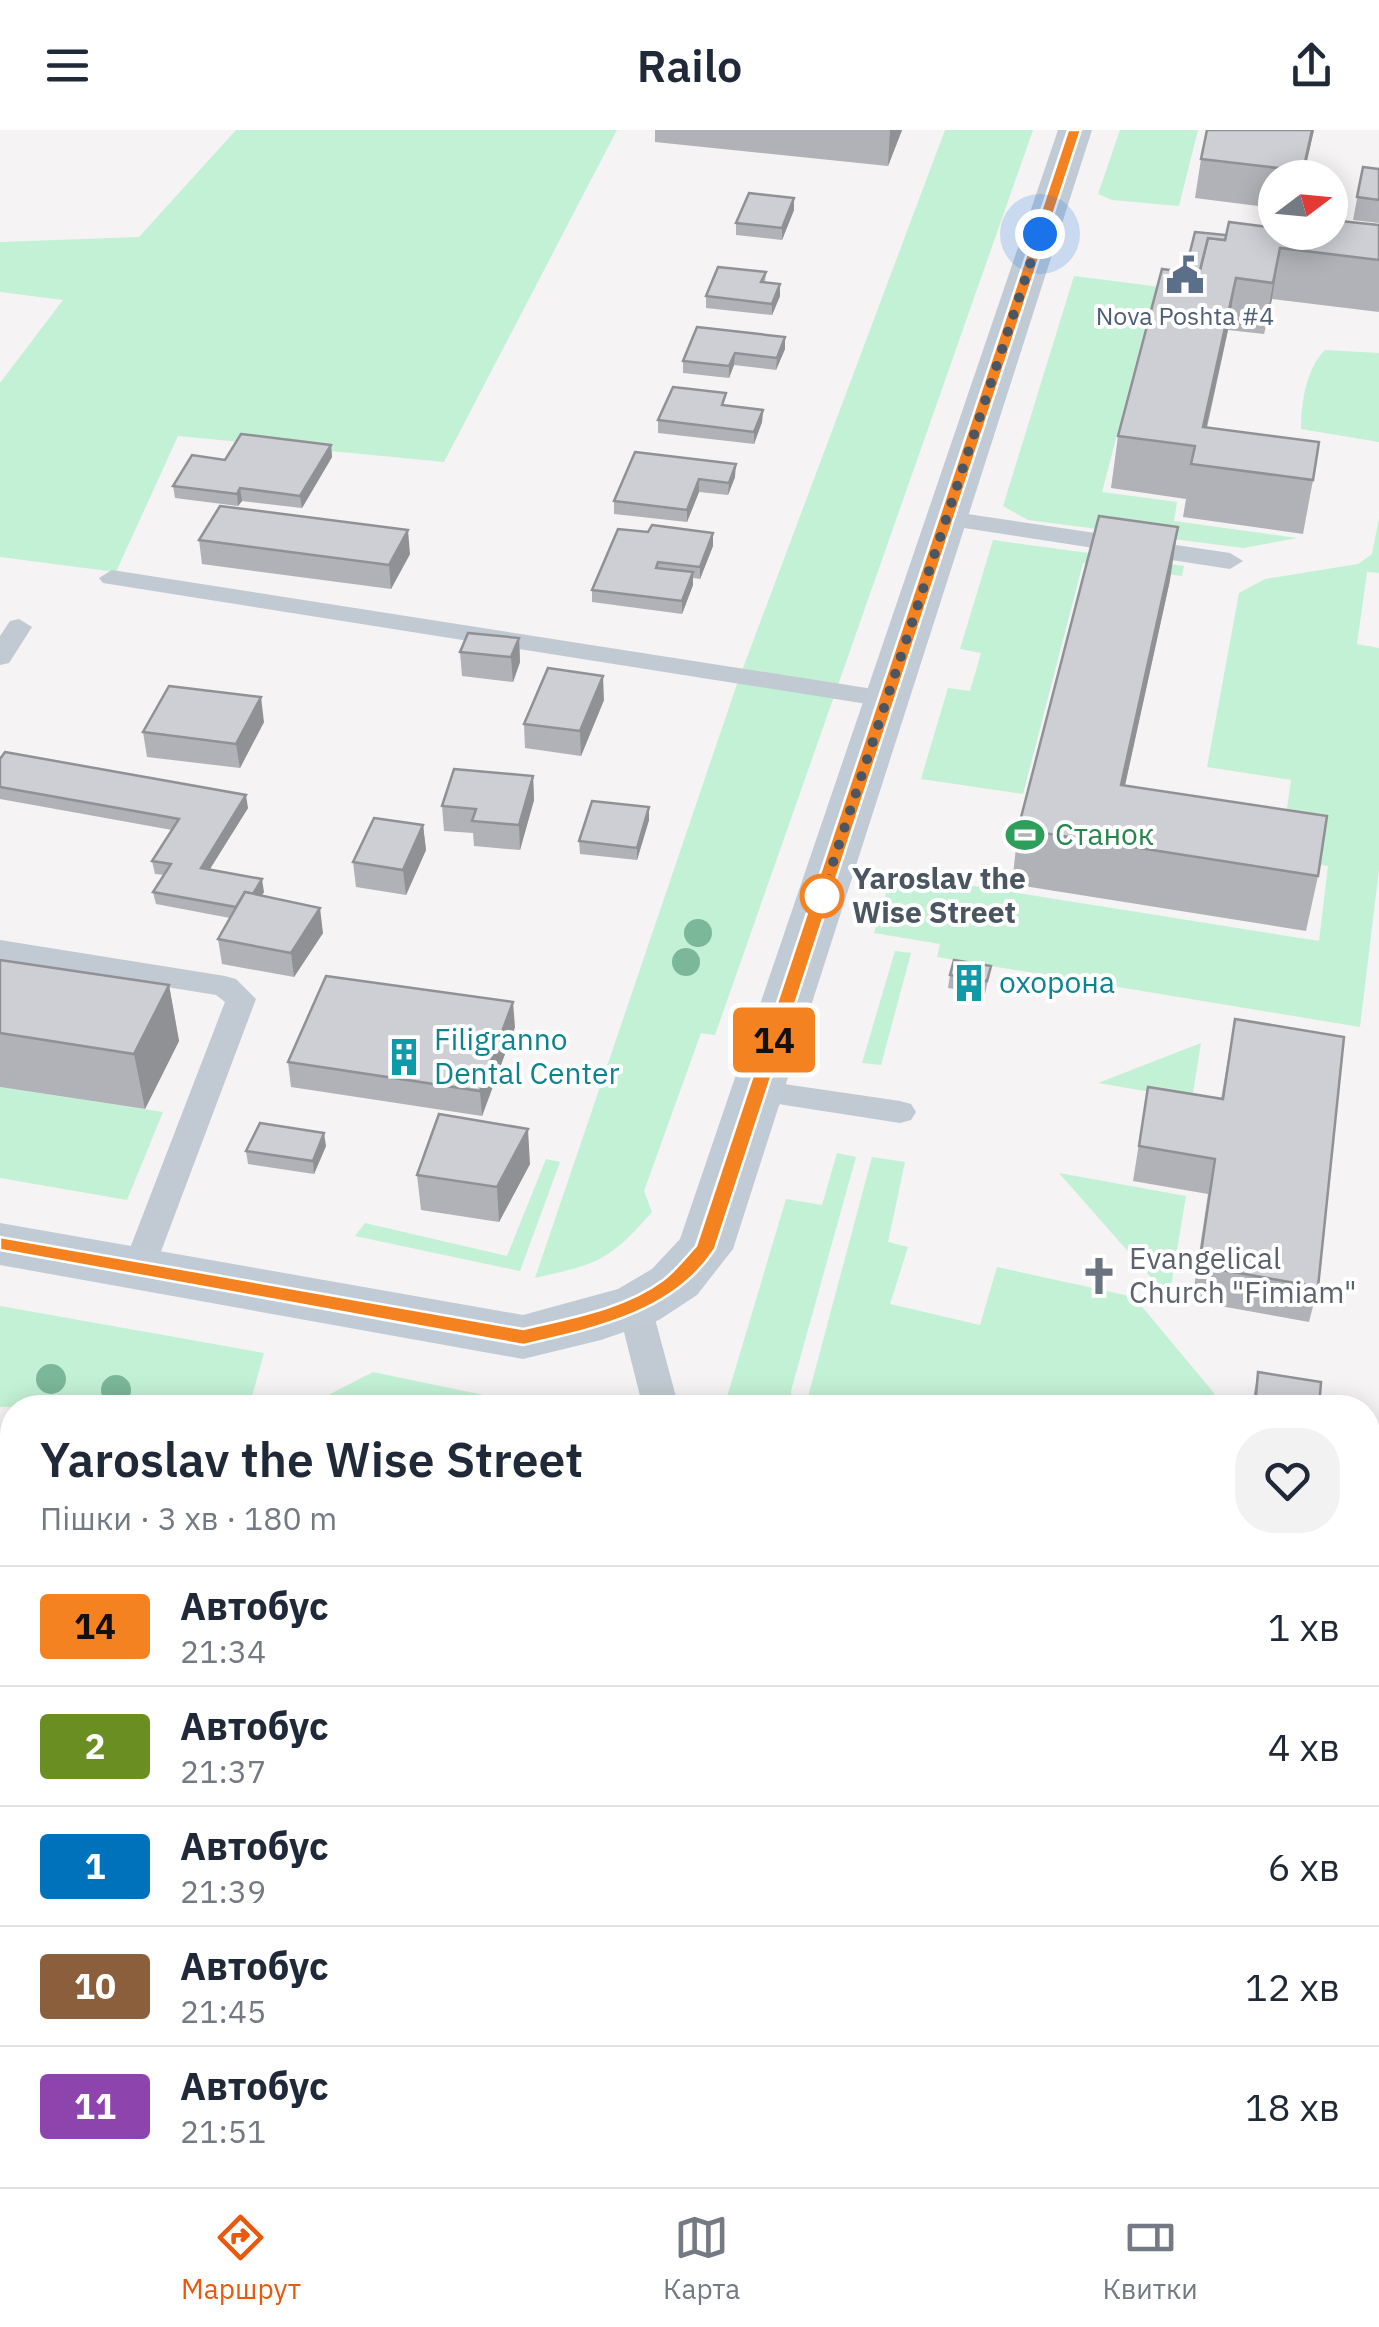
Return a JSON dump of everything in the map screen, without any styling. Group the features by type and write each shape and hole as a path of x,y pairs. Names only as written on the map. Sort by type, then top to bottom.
{"main road":[{"path":"0,1244 523,1337 584,1323 671,1285 705,1249 1074,130"}],"lane":[{"path":"946,519 1230,561"},
{"path":"112,578 886,699"},
{"path":"0,657 19,628"},
{"path":"0,950 225,986 240,999 139,1269"},
{"path":"757,1091 900,1112"},
{"path":"634,1304 658,1395"}],"green space":[{"path":"236,130 617,130 444,462 178,436 116,572 0,557 0,383 63,300 0,292 0,242 139,237"},
{"path":"945,130 1033,130 715,1035 701,1033 644,1191 652,1212 601,1258 535,1278 737,684"},
{"path":"1120,130 1198,130 1179,206 1112,200 1098,194"},
{"path":"1074,276 1192,291 1185,320 1148,316 1102,492 1177,502 1174,521 1297,538 1243,548 1028,520 1003,506"},
{"path":"1325,350 1379,353 1379,442 1301,429 1306,387"},
{"path":"1379,518 1379,573 1367,572 1357,644 1379,648 1379,869 1360,1027 937,957 940,944 874,933 892,873 1319,941 1328,866 1280,858 1291,780 1207,767 1239,593 1265,579 1358,564 1372,554"},
{"path":"993,540 1184,566 1182,576 1083,563 1023,794 921,779 948,688 970,691 981,653 960,649"},
{"path":"895,951 911,953 881,1065 862,1063"},
{"path":"1201,1043 1192,1099 1098,1083"},
{"path":"0,1087 163,1112 127,1200 0,1178"},
{"path":"837,1153 856,1157 791,1395 728,1395 786,1199 822,1205"},
{"path":"872,1157 905,1162 888,1242 908,1247 890,1304 980,1325 997,1267 1134,1297 1214,1393 809,1395"},
{"path":"546,1159 560,1162 520,1271 355,1236 365,1223 507,1256"},
{"path":"1059,1173 1186,1196 1169,1298"},
{"path":"0,1306 264,1353 252,1395 0,1395"},
{"path":"373,1372 483,1395 328,1395"}],"building":[{"path":"1207,130 1312,130 1305,160 1258,160 1258,166 1201,159"},
{"path":"1363,167 1379,169 1379,200 1357,197"},
{"path":"749,193 794,198 782,228 736,223"},
{"path":"1229,222 1258,226 1258,250 1280,250 1273,283 1236,278 1203,427 1319,442 1313,480 1191,464 1195,446 1118,436 1162,269 1199,274 1208,238 1225,240"},
{"path":"1348,222 1379,225 1379,260 1296,250 1348,250"},
{"path":"1195,232 1226,235 1225,240 1208,238 1199,274 1185,272"},
{"path":"718,267 766,272 761,282 780,284 772,304 706,296"},
{"path":"697,327 785,337 777,358 735,353 729,366 683,361"},
{"path":"673,387 726,393 722,405 763,410 754,432 658,420"},
{"path":"241,434 331,445 300,496 240,488 237,494 173,486 192,455 225,460"},
{"path":"635,452 736,464 729,483 699,479 687,510 614,501"},
{"path":"220,506 408,530 389,565 199,540"},
{"path":"1099,516 1178,527 1121,785 1327,816 1318,876 1018,829"},
{"path":"652,525 713,533 700,567 658,562 656,568 693,572 682,601 592,590 618,529 648,532"},
{"path":"468,633 519,638 511,657 460,652"},
{"path":"548,668 603,676 580,731 524,724"},
{"path":"169,686 261,697 236,744 143,732"},
{"path":"5,752 246,795 201,868 262,879 253,894 245,892 236,907 153,892 171,864 152,861 179,819 0,787 0,759"},
{"path":"454,769 533,776 519,825 472,821 476,809 442,806"},
{"path":"592,801 649,807 637,848 579,841"},
{"path":"374,818 423,825 403,870 353,862"},
{"path":"245,892 320,908 291,953 218,939"},
{"path":"0,960 169,985 134,1054 0,1033"},
{"path":"954,960 991,966 987,981 950,975"},
{"name":"Filigranno Dental Center","path":"326,976 513,1002 480,1091 288,1062"},
{"path":"1235,1019 1344,1037 1318,1287 1199,1266 1215,1159 1139,1146 1148,1087 1223,1099"},
{"path":"439,1114 528,1129 497,1187 417,1175"},
{"path":"260,1123 324,1133 313,1161 246,1151"},
{"path":"1258,1372 1321,1382 1320,1395 1256,1395"}],"bus line":[{"name":"14","path":"0,1244 523,1337 584,1323 671,1285 705,1249 1075,130"}],"place":[{"name":"Nova Poshta #4","path":"1185,275"},
{"name":"Станок","path":"1025,835"},
{"name":"Yaroslav the Wise Street","path":"822,896"},
{"name":"охорона","path":"969,983"},
{"name":"Filigranno Dental Center","path":"404,1057"},
{"name":"Evangelical Church \"Fimiam\"","path":"1099,1276"}],"route":[{"path":"822,896 1040,234"}]}
